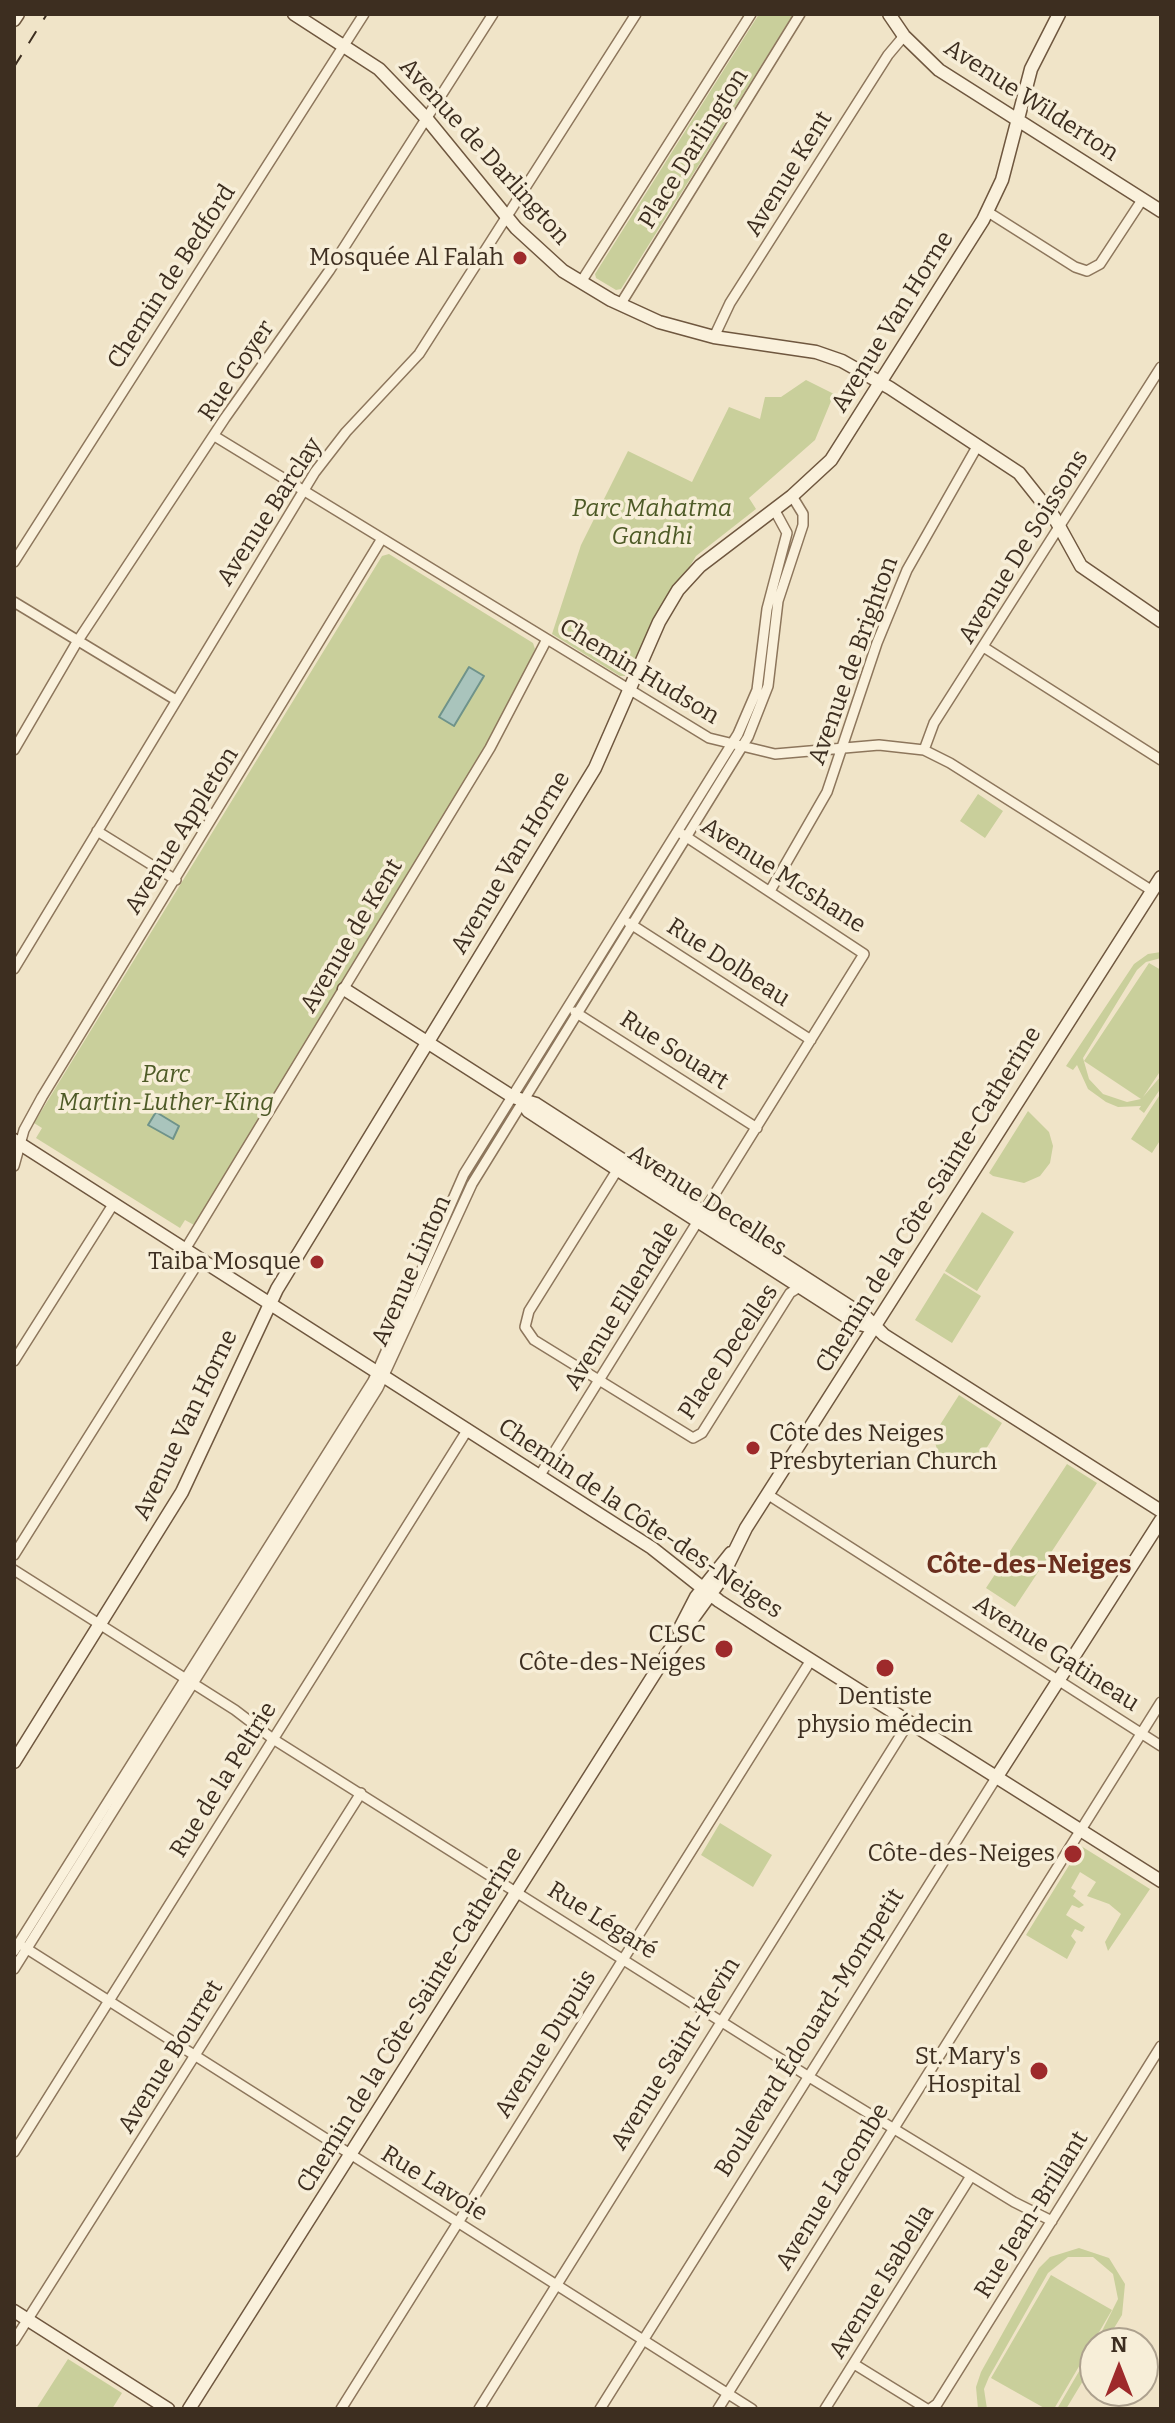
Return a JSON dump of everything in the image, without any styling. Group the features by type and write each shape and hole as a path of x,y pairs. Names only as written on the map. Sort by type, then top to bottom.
{"main road":[{"path":"14,20 18,14"},
{"name":"Avenue de Darlington","path":"294,14 379,69 427,119 505,216 536,248 581,282 620,305 659,322 714,337 816,352 880,382 978,445 1028,482 1089,574 1161,621"},
{"name":"Avenue Wilderton","path":"889,14 904,36 939,70 1161,211"},
{"name":"Avenue Van Horne","path":"14,1762 186,1483 271,1302 595,768 659,622 678,590 708,560 792,496 831,460 988,212 1002,180 1031,69 1056,15"},
{"name":"Chemin de la Côte-Sainte-Catherine","path":"189,2409 1161,877"},
{"name":"Avenue Decelles","path":"344,989 518,1099 528,1111 805,1283 861,1325 875,1328 1161,1511"},
{"name":"Chemin de la Côte-des-Neiges","path":"18,1142 660,1553 707,1591 811,1660 1161,1881"},
{"name":"Boulevard Édouard-Montpetit","path":"996,1778 1161,1520"},
{"path":"14,2311 168,2409"}],"street":[{"name":"Chemin de Bedford","path":"14,562 364,14"},
{"name":"Rue Goyer","path":"14,750 77,642 216,437 225,418 329,271 493,14"},
{"name":"Avenue Barclay","path":"14,969 303,491 346,432 419,354 636,14"},
{"name":"Place Darlington","path":"581,282 751,14"},
{"name":"Place Darlington","path":"620,305 800,14"},
{"name":"Avenue Kent","path":"714,337 730,303 888,55 904,36"},
{"path":"988,212 1075,267 1087,271 1105,259 1142,200"},
{"name":"Avenue De Soissons","path":"924,750 934,723 985,648 1161,367"},
{"name":"Chemin Hudson","path":"216,437 700,734 731,746 775,754 879,745 924,750 950,763 1151,890"},
{"name":"Avenue de Brighton","path":"770,891 822,804 877,643 907,570 978,445"},
{"name":"Avenue Linton","path":"14,1969 18,1946 189,1681 381,1373 464,1174 633,926 731,746 757,690 767,609 783,564 803,525 803,514 792,496"},
{"name":"Avenue Linton","path":"574,1010 624,919 742,748 762,708 768,686 787,533 774,509"},
{"name":"Avenue Appleton","path":"14,1166 18,1142 42,1097 381,540"},
{"path":"14,602 176,700"},
{"name":"Avenue de Kent","path":"186,1248 490,748 546,641"},
{"path":"985,648 1161,760"},
{"path":"97,831 176,880"},
{"name":"Avenue Mcshane","path":"682,835 864,954"},
{"name":"Rue Dolbeau","path":"624,919 811,1040"},
{"name":"Avenue Ellendale","path":"540,1475 864,954"},
{"name":"Rue Souart","path":"574,1010 757,1128"},
{"name":"Place Decelles","path":"620,1166 525,1321 527,1333 683,1435 698,1437 790,1293 805,1283"},
{"path":"14,1361 114,1203"},
{"path":"14,1555 201,1258"},
{"name":"Rue de la Peltrie","path":"14,2152 468,1429"},
{"name":"Avenue Gatineau","path":"767,1494 1161,1746"},
{"name":"Rue Légaré","path":"14,1570 189,1681 273,1739 809,2077 971,2176 1052,2221"},
{"name":"Avenue Dupuis","path":"341,2409 811,1660"},
{"name":"Avenue Lacombe","path":"718,2409 1161,1702"},
{"name":"Avenue Saint-Kevin","path":"479,2409 909,1722"},
{"name":"Boulevard Édouard-Montpetit","path":"600,2409 996,1778"},
{"name":"Avenue Bourret","path":"14,2341 361,1793"},
{"name":"Rue Lavoie","path":"18,1946 752,2409"},
{"name":"Rue Jean-Brillant","path":"931,2407 1161,2046"},
{"name":"Avenue Isabella","path":"825,2409 971,2176"},
{"path":"854,2364 931,2407"}],"green space":[{"path":"759,14 791,14 791,18 621,289 616,290 596,278 595,274"},
{"name":"Parc Mahatma Gandhi","path":"806,380 834,394 815,440 749,498 756,509 696,556 625,676 620,676 552,634 581,545 628,451 692,482 729,407 760,419 765,397 781,397"},
{"name":"Parc Martin-Luther-King","path":"389,554 533,643 535,649 509,707 194,1225 185,1220 180,1228 36,1138 42,1128 34,1123 382,556"},
{"path":"978,794 1003,811 985,838 960,821"},
{"path":"1161,952 1161,958 1146,962 1137,970 1083,1058 1089,1079 1103,1094 1127,1102 1141,1099 1084,1061 1149,963 1161,970 1161,1070 1143,1097 1161,1076 1161,1088 1144,1113 1139,1109 1141,1106 1118,1107 1106,1102 1088,1089 1077,1065 1073,1070 1066,1066 1134,964 1148,954"},
{"path":"1161,1093 1161,1139 1152,1153 1131,1139"},
{"path":"1028,1111 1049,1132 1053,1146 1050,1163 1040,1176 1024,1183 993,1176 989,1173"},
{"path":"982,1212 1014,1232 977,1291 945,1271"},
{"path":"944,1273 981,1296 952,1343 915,1320"},
{"path":"959,1395 1002,1423 981,1457 972,1464 960,1467 939,1457 935,1442 938,1428"},
{"path":"1067,1464 1097,1483 1015,1607 986,1588"},
{"path":"720,1823 772,1855 753,1887 701,1855"},
{"path":"1081,1846 1150,1889 1108,1951 1105,1942 1121,1914 1109,1904 1087,1896 1096,1882 1080,1872 1071,1888 1076,1891 1073,1896 1084,1905 1079,1908 1072,1905 1066,1915 1085,1927 1082,1932 1075,1929 1071,1936 1076,1942 1067,1959 1026,1935"},
{"path":"1079,2248 1109,2258 1125,2284 1122,2315 1115,2327 1104,2327 1118,2299 1113,2274 1093,2257 1068,2257 1048,2273 989,2377 984,2389 987,2409 978,2409 976,2387 981,2372 1039,2268 1050,2257"},
{"path":"1051,2275 1112,2310 1102,2327 1079,2327 1079,2366 1054,2409 1046,2409 991,2378"},
{"path":"68,2359 122,2393 112,2409 36,2409"},
{"path":"1079,2371 1079,2387 1066,2409 1057,2409"}],"water":[{"path":"469,667 484,676 454,726 439,717"},
{"path":"156,1112 179,1126 173,1139 148,1125"}],"railway":[{"path":"14,67 47,14"}],"place":[{"name":"Mosquée Al Falah","path":"520,258"},
{"name":"Taiba Mosque","path":"317,1262"},
{"name":"Côte des Neiges Presbyterian Church","path":"753,1448"},
{"name":"CLSC Côte-des-Neiges","path":"724,1649"},
{"name":"Dentiste physio médecin","path":"885,1668"},
{"name":"Côte-des-Neiges","path":"1073,1854"},
{"name":"St. Mary's Hospital","path":"1039,2071"}],"district":[{"name":"Côte-des-Neiges","path":"1029,1566"}]}
